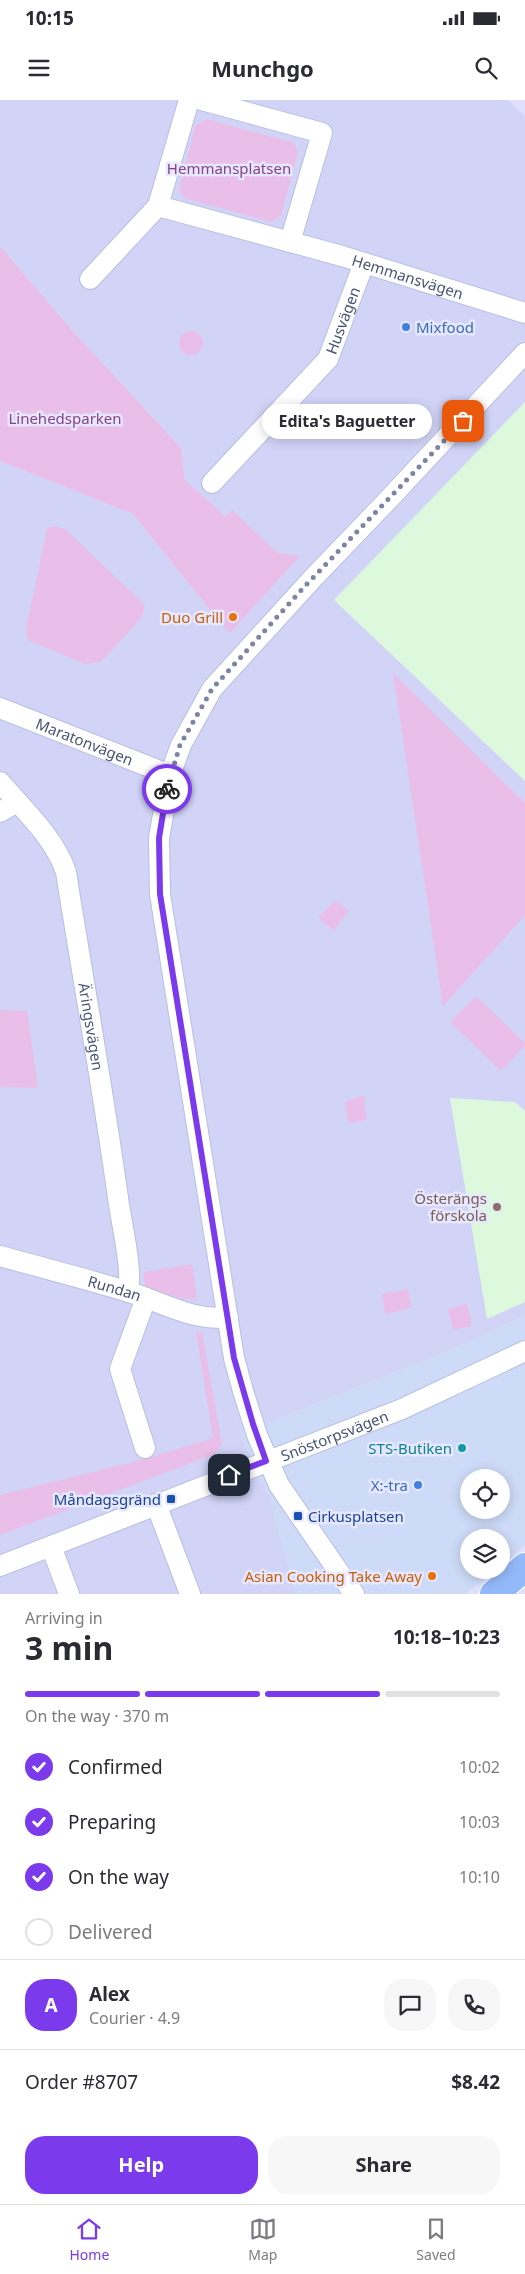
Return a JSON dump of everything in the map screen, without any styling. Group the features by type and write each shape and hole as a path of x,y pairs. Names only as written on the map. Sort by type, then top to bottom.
{"highway":[{"path":"494,1594 525,1567"}],"street":[{"path":"90,279 158,206 189,100"},
{"path":"202,100 322,133 290,242"},
{"name":"Hemmansvägen","path":"158,206 364,263 525,313"},
{"name":"Husvägen","path":"212,483 328,359 364,263"},
{"path":"354,1594 287,1500 266,1461 234,1358 160,894 159,838 170,775 180,745 212,689 306,585 525,353"},
{"name":"Maratonvägen","path":"0,708 170,775"},
{"name":"Äringsvägen","path":"0,782 49,841 61,858 66,872 116,1181 129,1285 137,1295 120,1370 145,1448"},
{"path":"0,812 18,802"},
{"name":"Rundan","path":"0,1256 137,1295 190,1315 218,1319 228,1317"},
{"name":"Snöstorpsvägen","path":"0,1566 402,1409 525,1351"},
{"path":"156,1504 190,1594"},
{"path":"51,1546 70,1594"}],"shaded area":[{"path":"0,100 508,100 525,116 525,1316 448,1351 240,1434 269,1496 296,1594 0,1594 0,461 133,514 230,632 299,557 278,553 232,511 226,517 185,480 181,448 71,329 0,246"},
{"path":"525,402 525,781 334,600"},
{"name":"Österängs förskola","path":"450,1098 515,1102 525,1111 525,1302 487,1319"},
{"path":"525,1316 525,1545 510,1558 510,1529 460,1529 460,1579 484,1579 465,1594 296,1594 269,1496 240,1434 448,1351"}],"green space":[{"name":"Hemmansplatsen","path":"206,119 294,143 298,152 281,216 271,222 184,198 179,190 195,126"},
{"name":"Linehedsparken","path":"0,246 71,329 181,448 185,480 226,517 232,510 278,553 300,556 230,633 133,514 0,461"},
{"path":"191,331 199,335 203,343 199,351 191,355 183,351 179,343 183,335"},
{"path":"54,526 65,529 145,605 142,617 101,662 85,664 28,640 26,629 47,528"},
{"path":"393,673 525,803 525,915 443,1006"},
{"path":"335,901 349,910 334,931 318,917"},
{"path":"476,996 525,1043 525,1046 501,1071 450,1022"},
{"path":"0,1010 27,1011 38,1088 0,1087"},
{"path":"364,1095 366,1120 348,1123 345,1102"},
{"path":"192,1264 197,1298 185,1299 145,1289 143,1272"},
{"path":"408,1289 411,1308 385,1314 382,1294"},
{"path":"467,1304 472,1326 453,1330 448,1309"},
{"path":"196,1332 202,1333 222,1444 215,1454 0,1535 0,1495 141,1460 213,1438"}],"way so far":[{"path":"167,789 180,745 212,689 306,585 463,421"}],"place":[{"name":"Mixfood","path":"406,327"},
{"name":"Edita's Baguetter","path":"463,421"},
{"name":"Duo Grill","path":"233,617"},
{"name":"Österängs förskola","path":"497,1207"},
{"name":"STS-Butiken","path":"462,1448"},
{"name":"X:-tra","path":"418,1485"},
{"name":"Måndagsgränd","path":"171,1499"},
{"name":"Cirkusplatsen","path":"298,1516"},
{"name":"Asian Cooking Take Away","path":"432,1576"}],"route":[{"path":"167,789 159,838 160,894 203,1154 234,1358 266,1461 229,1475"}]}
